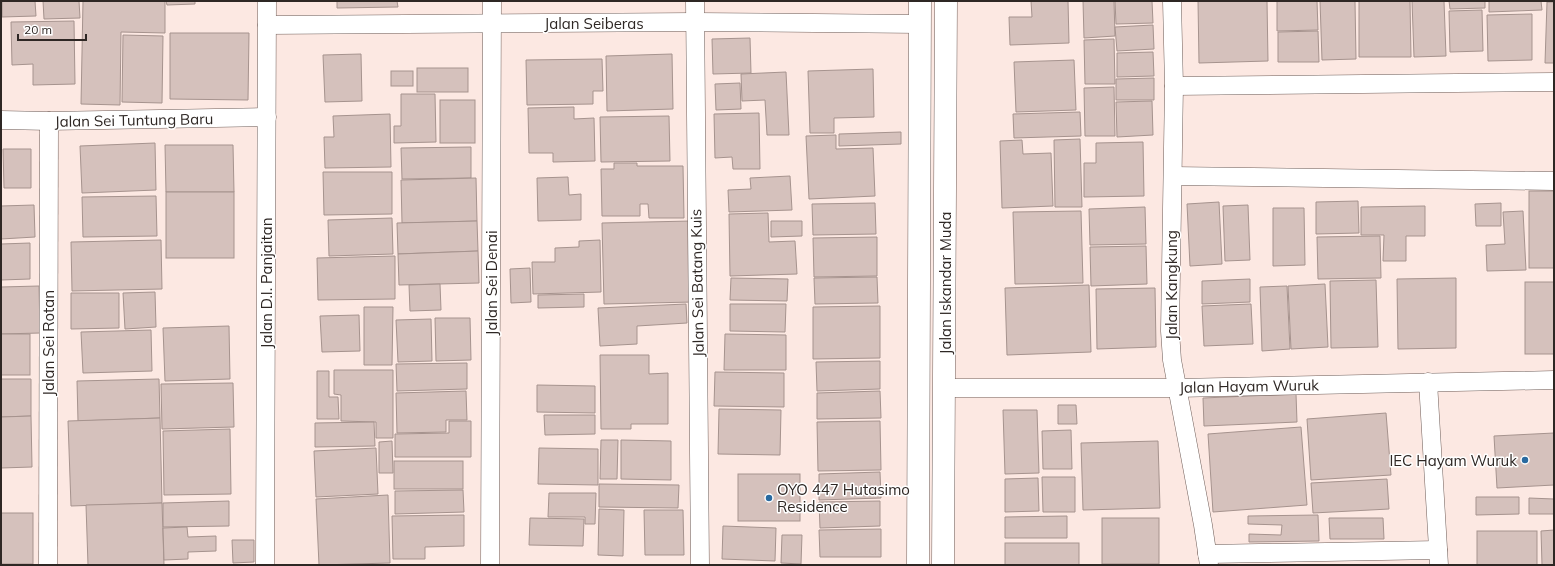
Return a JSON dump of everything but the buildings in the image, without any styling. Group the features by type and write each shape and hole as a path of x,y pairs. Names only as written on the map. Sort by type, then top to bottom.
{"main road":[{"name":"Jalan Iskandar Muda","path":"918,565 920,1"},
{"name":"Jalan Iskandar Muda","path":"943,565 946,1"}],"street":[{"name":"Jalan D.I. Panjaitan","path":"266,565 267,1"},
{"name":"Jalan Sei Denai","path":"490,565 492,1"},
{"name":"Jalan Sei Batang Kuis","path":"695,1 700,565"},
{"name":"Jalan Kangkung","path":"1172,1 1174,86 1170,331 1172,360 1203,525 1208,560"},
{"name":"Jalan Seiberas","path":"267,25 695,22 920,24"},
{"path":"1174,86 1554,82"},
{"name":"Jalan Sei Tuntung Baru","path":"1,120 49,121 267,117"},
{"name":"Jalan Sei Rotan","path":"48,565 49,121"},
{"path":"1173,176 1554,181"},
{"name":"Jalan Hayam Wuruk","path":"944,388 1177,388 1554,380"},
{"path":"1208,560 1438,558 1428,382"}],"place":[{"name":"IEC Hayam Wuruk","path":"1525,460"},
{"name":"OYO 447 Hutasimo Residence","path":"769,498"}]}
